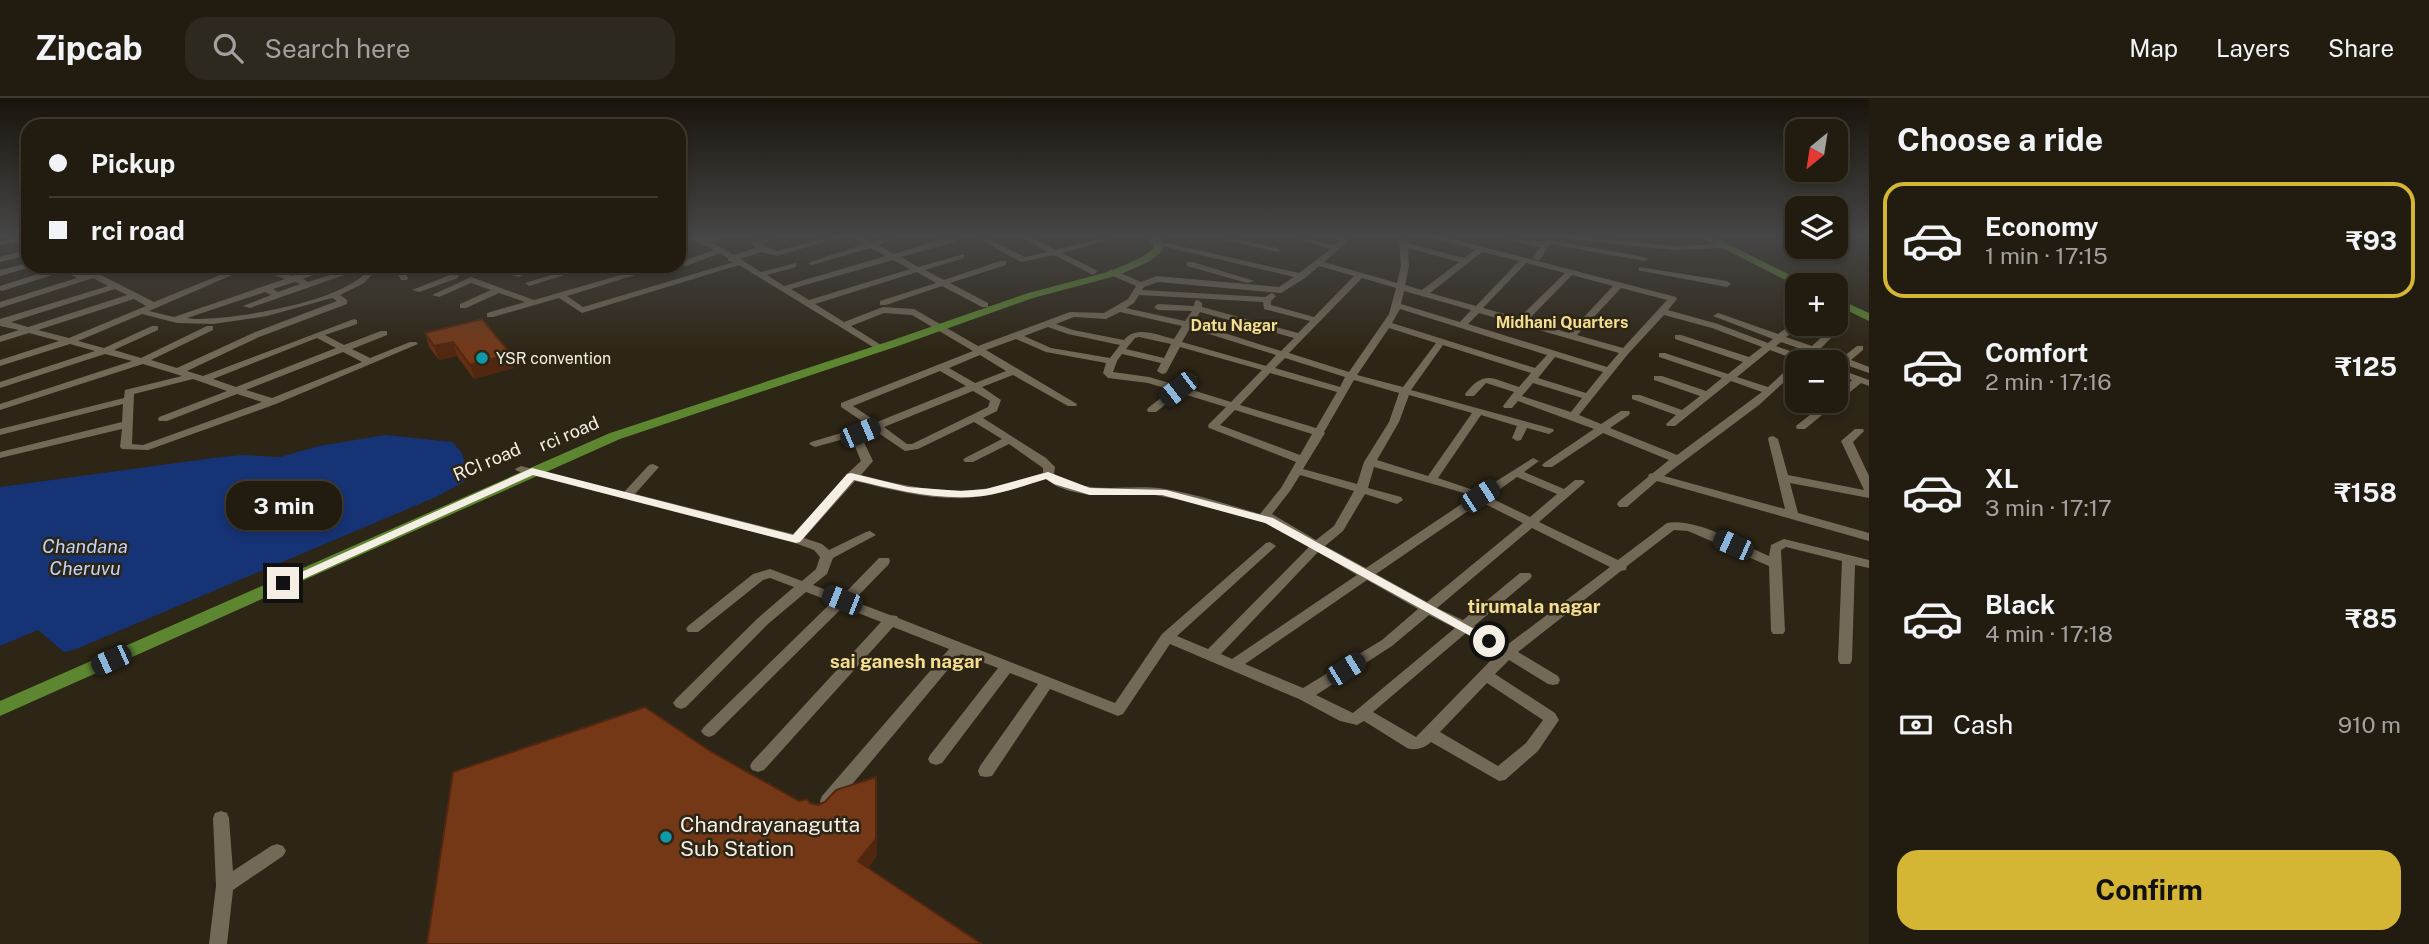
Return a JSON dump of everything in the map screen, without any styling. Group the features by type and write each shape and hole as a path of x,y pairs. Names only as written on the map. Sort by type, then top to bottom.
{"main road":[{"name":"RCI road","path":"0,697 669,410 935,326 985,305 1082,275"},
{"name":"rci road","path":"0,709 526,470 686,411 935,326 1098,275"},
{"path":"1848,307 1869,317"}],"street":[{"path":"1,287 37,275"},
{"path":"79,275 84,278"},
{"path":"0,305 92,275"},
{"path":"95,275 152,305"},
{"path":"64,341 220,275"},
{"path":"0,361 64,341 141,312 227,275"},
{"path":"286,275 307,285"},
{"path":"172,321 302,275"},
{"path":"247,306 338,275"},
{"path":"141,312 172,321 191,323 239,320 334,295 367,275"},
{"path":"529,284 557,275"},
{"path":"490,315 618,275"},
{"path":"647,275 662,286"},
{"path":"560,295 582,310 697,275"},
{"path":"760,275 876,345"},
{"path":"782,289 829,275"},
{"path":"807,304 898,275"},
{"path":"930,275 985,305"},
{"path":"883,303 969,275"},
{"path":"1117,275 1139,288 1198,296 1267,300 1302,276"},
{"path":"1230,275 1281,290"},
{"path":"1360,275 1214,428 1361,490 1398,500"},
{"path":"1362,275 1625,352"},
{"path":"1269,520 1266,514 1286,489 1351,376 1394,313 1402,275"},
{"path":"1423,294 1447,275"},
{"path":"1461,326 1510,275"},
{"path":"1520,322 1567,275"},
{"path":"1573,416 1673,299 1584,275"},
{"path":"1691,275 1727,284"},
{"path":"416,290 455,276 531,302"},
{"path":"942,367 996,400 996,405 975,418 905,448 845,405 1073,314 1101,317 1120,309 1139,288 1157,279 1281,290"},
{"path":"436,295 471,281"},
{"path":"1162,371 1198,309 1198,296 1203,282"},
{"path":"1571,336 1619,285"},
{"path":"0,323 116,286"},
{"path":"1,287 19,298"},
{"path":"265,288 277,295"},
{"path":"463,306 499,290"},
{"path":"178,371 256,335 344,302 334,295"},
{"path":"0,339 134,296"},
{"path":"1267,300 1267,307 1316,320"},
{"path":"1396,305 1609,371"},
{"path":"1158,307 1198,309 1301,337"},
{"path":"1164,321 1172,307"},
{"path":"1120,309 1187,324 1351,376 1549,431"},
{"path":"842,326 875,313 894,310 914,312 1072,404"},
{"path":"1661,311 1715,326 1785,353"},
{"path":"1718,316 1782,337 1795,350"},
{"path":"239,320 278,350"},
{"path":"205,379 354,322"},
{"path":"0,323 178,371 272,402"},
{"path":"1048,324 1167,360"},
{"path":"1386,324 1534,375 1588,397"},
{"path":"0,384 104,351 155,328"},
{"path":"0,407 140,362 210,328"},
{"path":"163,419 384,333"},
{"path":"0,346 38,334"},
{"path":"1320,433 1149,380 1109,375 1109,366 1136,334 1177,343 1344,391"},
{"path":"1671,424 1785,334"},
{"path":"317,335 370,362"},
{"path":"1016,336 1049,350 1112,361"},
{"path":"1815,350 1828,336"},
{"path":"1678,337 1751,361"},
{"path":"1212,654 1317,546 1339,528 1361,490 1370,463 1394,422 1405,391 1441,342"},
{"path":"194,376 129,392 126,447 136,449 272,402 413,344"},
{"path":"1848,358 1860,348"},
{"path":"1515,398 1553,354"},
{"path":"1661,355 1770,391"},
{"path":"1848,364 1869,370"},
{"path":"816,444 855,434 1014,371"},
{"path":"1152,410 1192,378"},
{"path":"1658,378 1707,395"},
{"path":"1623,504 1653,476 1785,378"},
{"path":"1470,394 1486,380 1515,398 1573,416 1678,460"},
{"path":"1848,391 1864,381"},
{"path":"1636,397 1683,414"},
{"path":"0,432 128,400"},
{"path":"1431,480 1479,411"},
{"path":"1548,465 1625,413"},
{"path":"1801,427 1819,413"},
{"path":"50,443 51,418"},
{"path":"975,418 1042,460 1049,467 1048,475"},
{"path":"0,455 127,424"},
{"path":"1517,438 1524,424"},
{"path":"1864,429 1847,441 1869,488"},
{"path":"796,539 867,461 855,434"},
{"path":"1773,439 1792,515"},
{"path":"969,460 1009,440"},
{"path":"1235,664 1533,461"},
{"path":"1370,463 1480,496 1620,567"},
{"path":"626,496 653,467"},
{"path":"526,470 796,539 818,547 827,556"},
{"path":"1516,473 1566,494"},
{"path":"851,476 908,490 961,494 986,492 1048,475 1057,481 1090,491 1163,492 1269,520 1428,609 1464,626 1553,680"},
{"path":"1653,476 1869,537"},
{"path":"1783,478 1869,494"},
{"path":"1304,695 1387,643 1579,482"},
{"path":"1362,713 1406,742 1419,743 1508,652 1671,526 1681,524 1775,564"},
{"path":"681,703 822,571 827,556 870,535"},
{"path":"1778,631 1774,548 1784,543 1869,564"},
{"path":"693,629 763,575 770,573 1118,710 1167,637 1270,546"},
{"path":"1845,660 1849,558"},
{"path":"709,731 884,561"},
{"path":"1167,637 1235,664 1350,719 1357,719 1525,576"},
{"path":"758,766 891,619"},
{"path":"819,813 959,646"},
{"path":"936,759 1008,666"},
{"path":"1429,733 1499,775 1532,747 1551,720 1550,717 1485,674"},
{"path":"986,771 1047,682"},
{"path":"218,944 225,886 221,818"},
{"path":"225,886 277,851"}],"water":[{"name":"Chandana Cheruvu","path":"385,435 452,442 462,453 465,465 461,473 464,482 436,497 74,650 64,652 38,630 0,646 0,487 213,458 242,455 280,457 319,446"}],"building":[{"path":"482,319 511,354 470,365 453,342 434,346 425,333"},
{"name":"Chandrayanagutta Sub Station","path":"645,707 710,751 799,801 807,799 818,805 825,802 836,790 876,777 876,839 858,861 982,944 427,944 453,772"}],"place":[{"name":"YSR convention","path":"482,358"},
{"name":"Chandrayanagutta Sub Station","path":"666,837"}],"district":[{"name":"Midhani Quarters","path":"1562,322"},
{"name":"Datu Nagar","path":"1234,325"},
{"name":"tirumala nagar","path":"1534,606"},
{"name":"sai ganesh nagar","path":"906,661"}],"route":[{"path":"283,583 532,471 796,539 851,476 908,490 961,494 986,492 1048,475 1057,481 1090,491 1163,492 1269,520 1489,641"}]}
